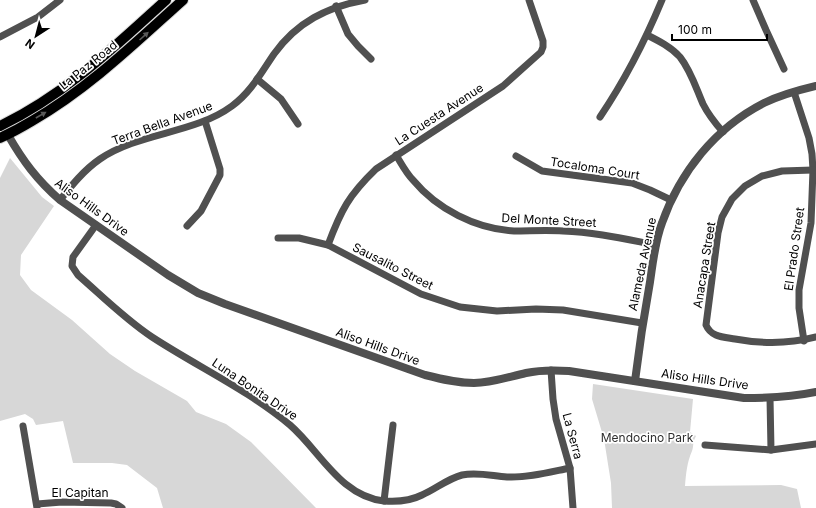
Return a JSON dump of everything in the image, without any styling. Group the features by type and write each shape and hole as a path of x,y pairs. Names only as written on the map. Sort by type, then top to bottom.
{"main road":[{"name":"La Paz Road","path":"1,125 35,107 61,90 94,65 166,0"},
{"name":"La Paz Road","path":"4,136 50,110 100,74 183,0"}],"street":[{"path":"0,36 38,17 60,0"},
{"name":"Terra Bella Avenue","path":"60,200 87,169 108,155 132,144 205,121 233,106 248,92 286,39 302,26 318,15 336,6 365,0"},
{"name":"La Cuesta Avenue","path":"328,245 338,217 348,199 360,184 376,169 503,86 541,52 543,41 530,0"},
{"path":"600,117 615,95 647,35 662,0"},
{"path":"753,0 784,69"},
{"path":"336,6 348,34 371,59"},
{"path":"647,35 665,44 680,57 690,74 710,117 723,132"},
{"path":"257,80 281,99 298,124"},
{"name":"Alameda Avenue","path":"635,381 642,323 656,245 671,200 681,180 705,148 742,117 764,103 816,86"},
{"name":"El Prado Street","path":"794,92 809,138 813,170 811,223 799,290 799,308 804,340"},
{"path":"187,226 201,211 220,175 220,169 205,121"},
{"name":"Aliso Hills Drive","path":"1,125 4,136 29,168 44,186 60,200 168,275 198,293 425,375 449,381 474,383 502,380 526,373 551,370 569,371 744,398 799,396 816,392"},
{"name":"Del Monte Street","path":"396,155 413,180 436,202 461,218 487,227 513,231 562,231 601,234 656,245"},
{"name":"Tocaloma Court","path":"516,156 542,171 632,183 671,200"},
{"name":"Anacapa Street","path":"804,340 777,343 752,342 717,336 708,330 706,320 718,233 722,217 732,199 745,186 762,176 782,171 813,170"},
{"name":"Luna Bonita Drive","path":"96,225 73,257 72,266 78,275 152,337 236,387 290,425 312,447 339,479 353,490 368,498 384,501 405,501 422,495 446,481 462,475 481,473 507,477 524,476 570,468"},
{"name":"Sausalito Street","path":"278,238 299,238 328,245 421,294 460,308 497,312 536,309 563,310 642,323"},
{"path":"804,340 816,337"},
{"name":"La Serra","path":"551,370 556,419 570,468 573,508"},
{"path":"770,398 771,450"},
{"path":"23,426 37,506"},
{"path":"384,501 393,426"},
{"path":"705,445 771,450 816,444"},
{"name":"El Capitan","path":"37,506 62,502 111,503 122,508"}],"green space":[{"path":"10,158 42,197 54,206 21,255 20,275 31,290 72,320 110,354 135,371 187,401 196,412 226,424 251,442 316,508 163,508 157,488 127,465 112,463 73,463 63,421 36,425 33,419 25,414 0,421 0,178"},
{"name":"Mendocino Park","path":"593,384 693,399 690,432 696,436 686,473 685,486 781,485 797,489 801,508 612,508 611,483 604,439 592,399"}]}
